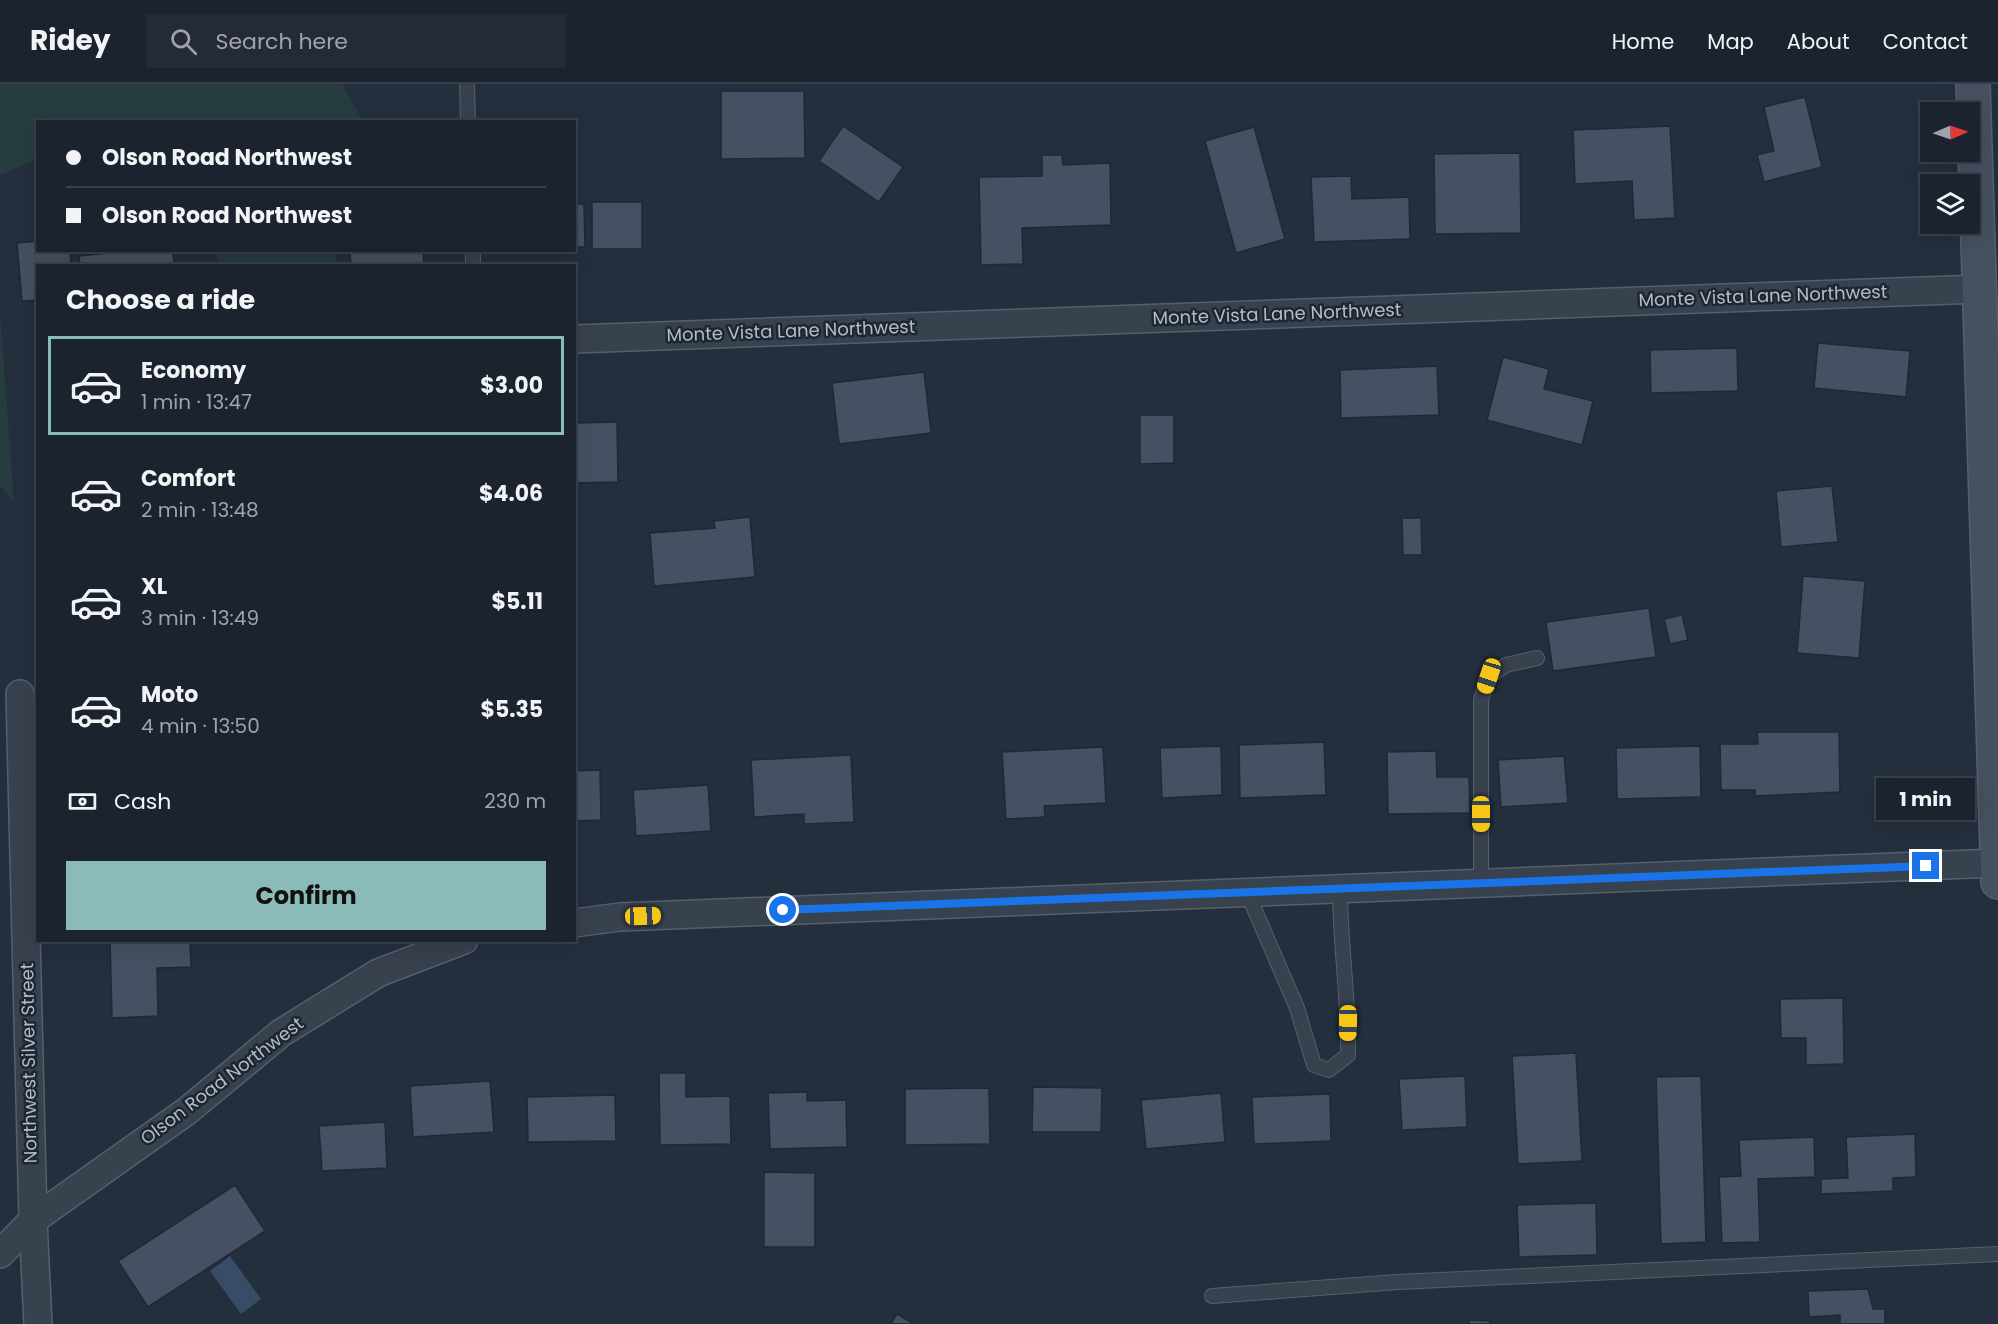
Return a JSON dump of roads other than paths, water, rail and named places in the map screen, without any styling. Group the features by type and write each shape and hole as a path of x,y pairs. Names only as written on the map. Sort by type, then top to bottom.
{"main road":[{"path":"1973,84 1980,289 1993,507 1998,882"}],"street":[{"name":"Monte Vista Lane Northwest","path":"576,339 1980,289"},
{"name":"Northwest Silver Street","path":"20,694 33,1220 38,1324"},
{"path":"576,923 620,917 1997,863"},
{"name":"Olson Road Northwest","path":"0,1254 33,1220 187,1111 281,1033 378,973 459,942"}],"lane":[{"path":"467,84 468,120"},
{"path":"1481,883 1481,700 1489,676 1506,665 1537,658"},
{"path":"1247,892 1297,1008 1314,1065 1329,1070 1348,1055 1348,1023 1340,923 1341,889"},
{"path":"1212,1296 1398,1282 1998,1254"}],"water":[{"path":"230,1256 261,1299 241,1314 210,1271"}]}
